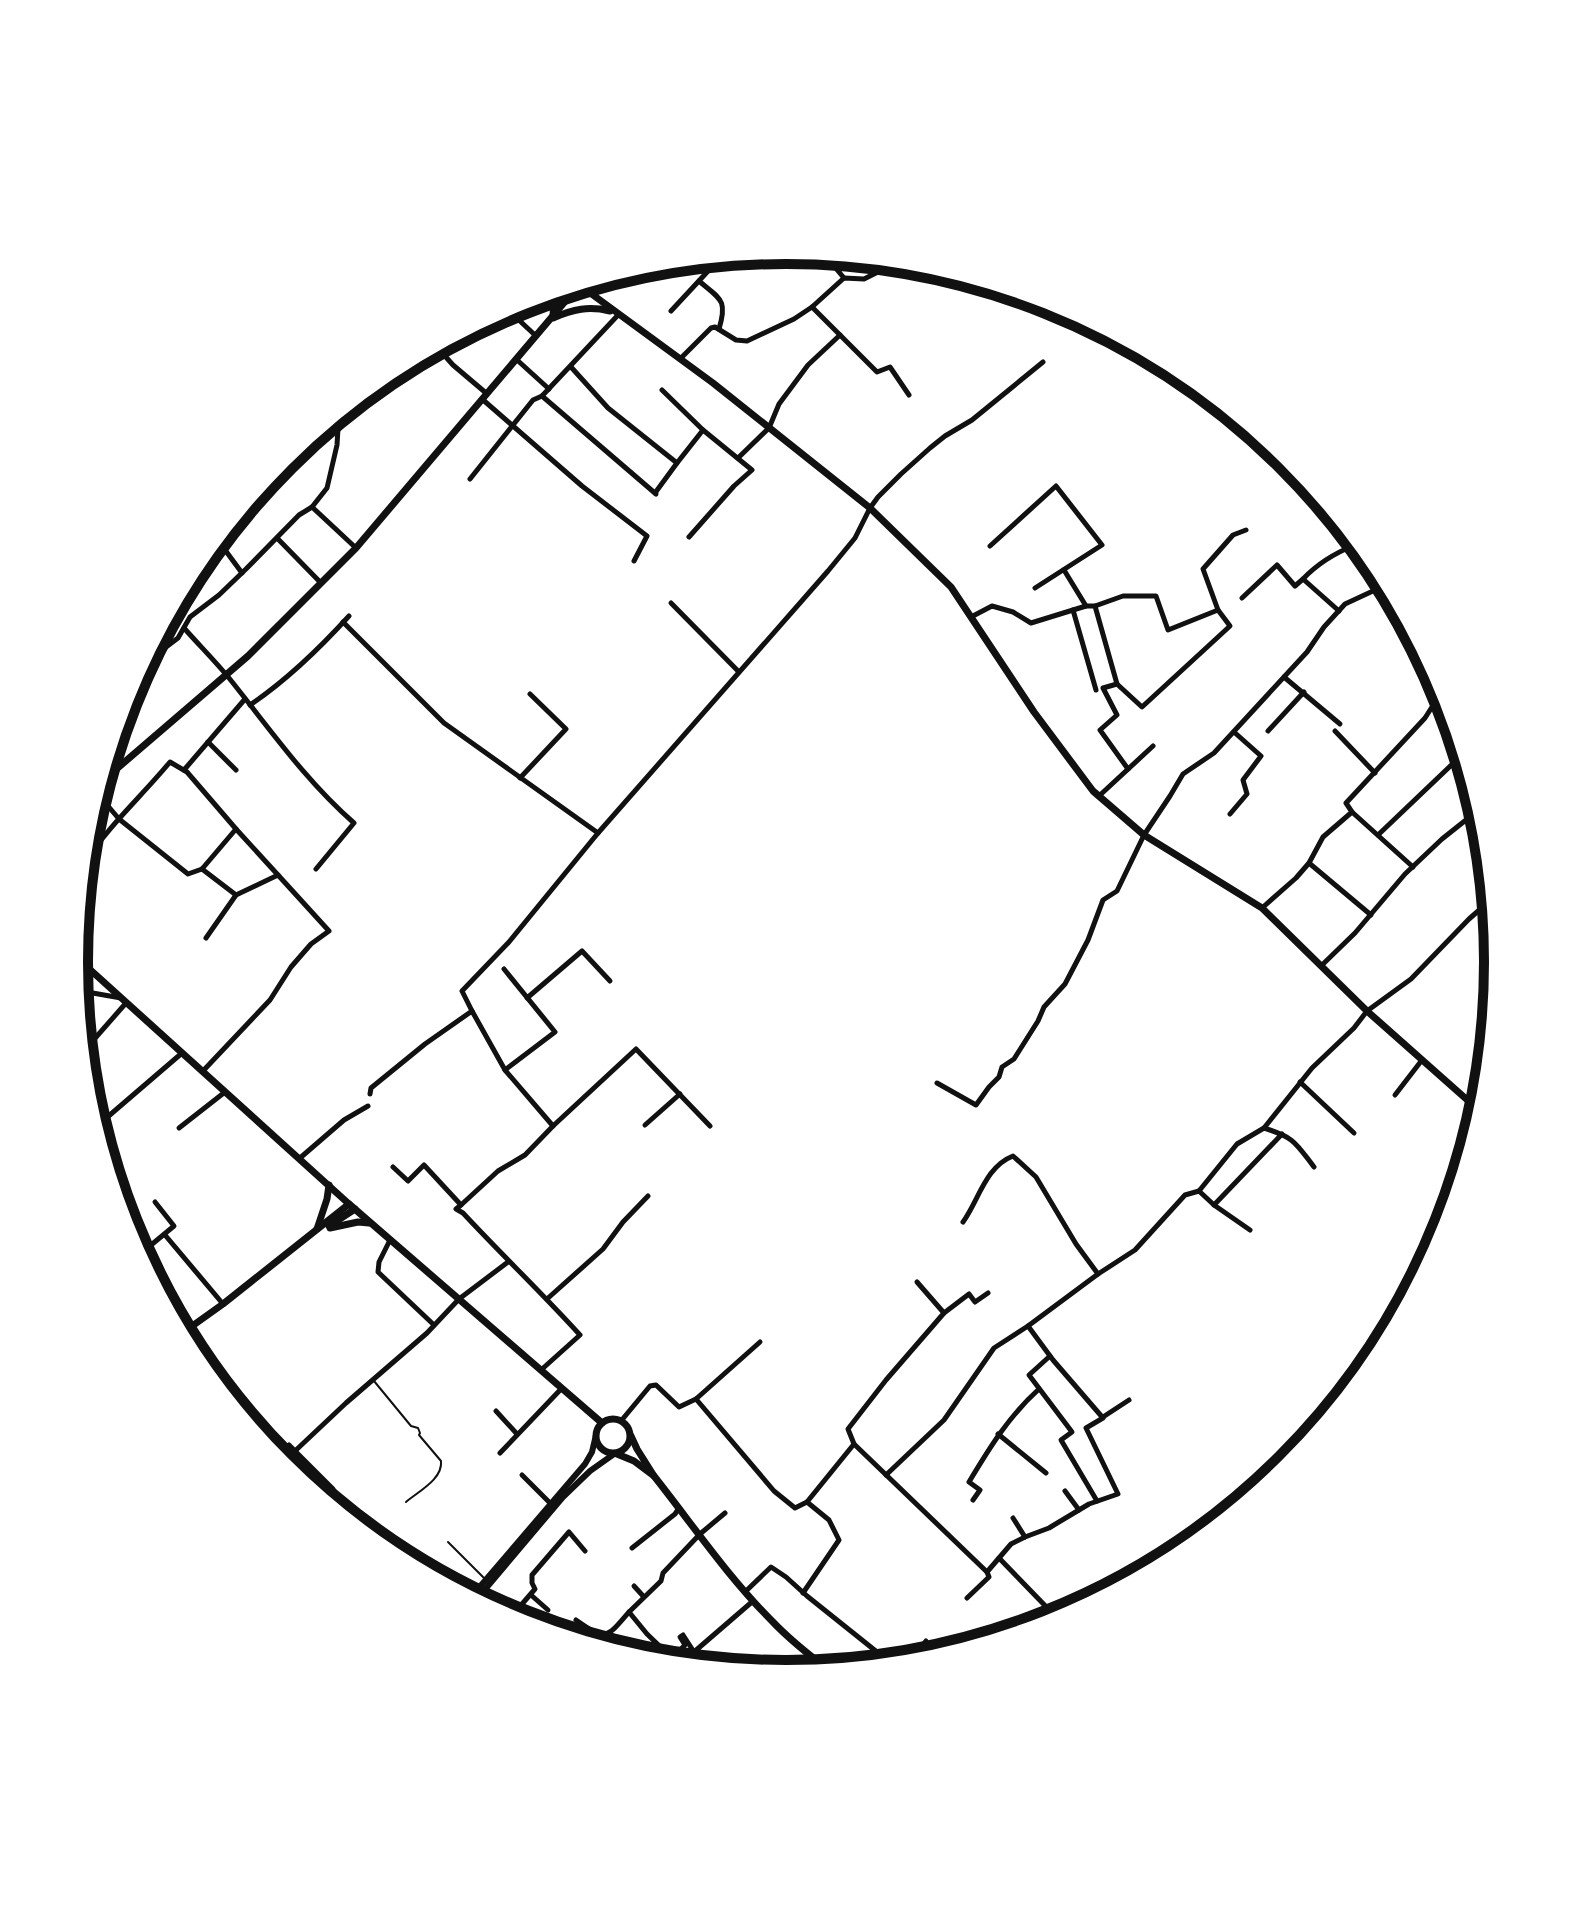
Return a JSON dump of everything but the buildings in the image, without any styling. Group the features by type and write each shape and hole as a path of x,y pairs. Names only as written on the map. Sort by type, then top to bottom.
{"main road":[{"path":"589,293 680,359 870,508 951,587 1034,712 1093,791 1144,835 1262,908 1367,1011 1471,1103"},
{"path":"115,771 277,629 356,548 567,299"},
{"path":"553,318 554,304"},
{"path":"553,318 587,307 617,313"},
{"path":"88,968 390,1240 602,1423"},
{"path":"320,1230 329,1185"},
{"path":"192,1326 352,1206"},
{"path":"320,1230 358,1222 371,1223"},
{"path":"654,1476 634,1461 603,1450 596,1441 597,1429 602,1423 610,1419 621,1421 629,1428 637,1449 654,1476 745,1592 788,1637 816,1659"},
{"path":"616,1454 628,1445 631,1434"}],"street":[{"path":"833,265 844,278"},
{"path":"671,311 711,268"},
{"path":"680,359 706,330 715,327 736,340 747,341 794,319 844,278 864,279 882,270"},
{"path":"699,281 721,300 724,312 719,329"},
{"path":"812,307 877,372 890,367 909,395"},
{"path":"470,479 533,400 542,396 571,367 617,313"},
{"path":"517,318 537,336"},
{"path":"738,458 769,428 779,404 808,365 840,335"},
{"path":"443,354 512,424 582,486 647,536 634,561"},
{"path":"516,359 549,389"},
{"path":"553,1126 505,1070 462,991 509,942 598,833 828,571 855,538 870,508 886,489 930,448 972,420 1043,362"},
{"path":"571,367 608,408 677,463"},
{"path":"662,390 703,430 752,470 689,537"},
{"path":"542,396 656,494 703,430"},
{"path":"161,651 178,638 190,617 219,595 299,515 312,507 327,488 333,471 338,427"},
{"path":"990,546 1056,486 1102,545 1035,588"},
{"path":"312,507 356,548"},
{"path":"1095,606 1117,684 1142,707 1230,626 1218,610 1203,569 1233,535 1246,530"},
{"path":"277,538 321,584"},
{"path":"224,548 242,573"},
{"path":"1242,598 1277,565 1295,586 1314,567 1349,548"},
{"path":"1064,570 1086,606"},
{"path":"1303,579 1339,611"},
{"path":"937,1083 976,1105 999,1077 1002,1067 1014,1059 1044,1007 1065,984 1088,940 1103,900 1117,891 1144,835 1183,774 1214,753 1307,652 1345,604 1376,589"},
{"path":"971,617 992,606 1013,612 1031,623 1123,596 1156,596 1168,630 1218,610"},
{"path":"671,603 739,672"},
{"path":"1073,610 1096,690"},
{"path":"250,705 272,690 349,616"},
{"path":"343,622 444,723 598,833"},
{"path":"184,628 227,675 286,753 327,799 354,823 316,869"},
{"path":"1284,677 1340,724"},
{"path":"1117,684 1103,688 1117,715 1100,730 1128,769"},
{"path":"1268,731 1304,692"},
{"path":"520,778 566,729 530,694"},
{"path":"184,770 245,699"},
{"path":"1413,867 1346,803 1425,718 1435,702"},
{"path":"1335,731 1375,773"},
{"path":"1230,814 1247,794 1243,780 1261,756 1234,732"},
{"path":"208,742 236,770"},
{"path":"1099,796 1153,746"},
{"path":"1378,835 1455,761"},
{"path":"99,840 170,762 184,770 208,795 329,931 311,944 291,967 270,1000 202,1072"},
{"path":"106,804 119,819 188,874 202,869 236,829"},
{"path":"1262,908 1296,878 1309,863 1323,837 1352,812"},
{"path":"1320,967 1355,933 1413,867 1470,817"},
{"path":"1309,863 1371,915"},
{"path":"202,869 236,895"},
{"path":"206,938 236,895 278,875"},
{"path":"886,1475 944,1420 994,1348 1135,1250 1185,1195 1199,1191 1237,1144 1264,1128 1312,1068 1354,1028 1367,1011 1411,979 1483,907"},
{"path":"527,998 582,951 610,981"},
{"path":"504,969 555,1032 505,1070"},
{"path":"89,992 123,1000 93,1040"},
{"path":"370,1094 371,1088 399,1064 472,1011"},
{"path":"541,1370 580,1335 456,1209 498,1171 525,1155 636,1049 710,1126"},
{"path":"106,1118 182,1053"},
{"path":"1395,1095 1422,1059"},
{"path":"1300,1082 1354,1133"},
{"path":"179,1128 226,1092"},
{"path":"645,1125 680,1094"},
{"path":"300,1158 344,1120 368,1106"},
{"path":"1264,1128 1294,1141 1314,1167"},
{"path":"1214,1205 1282,1134"},
{"path":"963,1222 988,1177 1003,1160 1013,1156 1036,1177 1098,1274"},
{"path":"393,1167 408,1181 424,1165 461,1205"},
{"path":"1199,1191 1250,1230"},
{"path":"547,1299 603,1249 648,1196"},
{"path":"149,1247 174,1226 155,1202"},
{"path":"165,1235 223,1304"},
{"path":"390,1240 379,1262 378,1272 434,1325"},
{"path":"295,1451 459,1299 508,1262"},
{"path":"917,1282 944,1313"},
{"path":"967,1598 989,1577 987,1572 854,1444 848,1429 944,1313 969,1294 975,1302 988,1293"},
{"path":"1028,1326 1103,1418"},
{"path":"621,1421 650,1386 656,1385 679,1407 696,1399 760,1342"},
{"path":"1050,1356 1029,1375 1072,1432 1061,1440 1097,1501"},
{"path":"500,1453 562,1388"},
{"path":"973,1500 980,1490 969,1482 998,1434 1039,1389"},
{"path":"696,1399 774,1491 795,1508 807,1502 854,1444"},
{"path":"987,1572 1011,1544 1049,1528 1097,1501 1118,1494 1086,1428 1129,1400"},
{"path":"496,1411 517,1434"},
{"path":"998,1434 1046,1473"},
{"path":"478,1588 585,1464 596,1435"},
{"path":"289,1445 333,1489 331,1491"},
{"path":"484,1591 563,1497 590,1471 616,1454"},
{"path":"522,1475 550,1503"},
{"path":"1065,1491 1079,1510"},
{"path":"803,1593 839,1540 829,1520 807,1502"},
{"path":"632,1548 679,1508"},
{"path":"576,1620 597,1634 604,1636 609,1633 661,1581 663,1573 700,1534 725,1513"},
{"path":"1013,1518 1025,1537"},
{"path":"520,1607 535,1589 532,1575 569,1532 585,1551"},
{"path":"999,1558 1048,1609"},
{"path":"745,1592 771,1567 880,1655"},
{"path":"634,1586 644,1597"},
{"path":"531,1595 548,1610"},
{"path":"691,1654 753,1601"},
{"path":"629,1612 663,1649"},
{"path":"678,1652 685,1645 680,1637 683,1635 694,1652"},
{"path":"921,1647 926,1641"}],"lane":[{"path":"374,1381 411,1426 418,1428 419,1435 441,1461 438,1475 406,1502"},
{"path":"448,1542 485,1580"}]}
